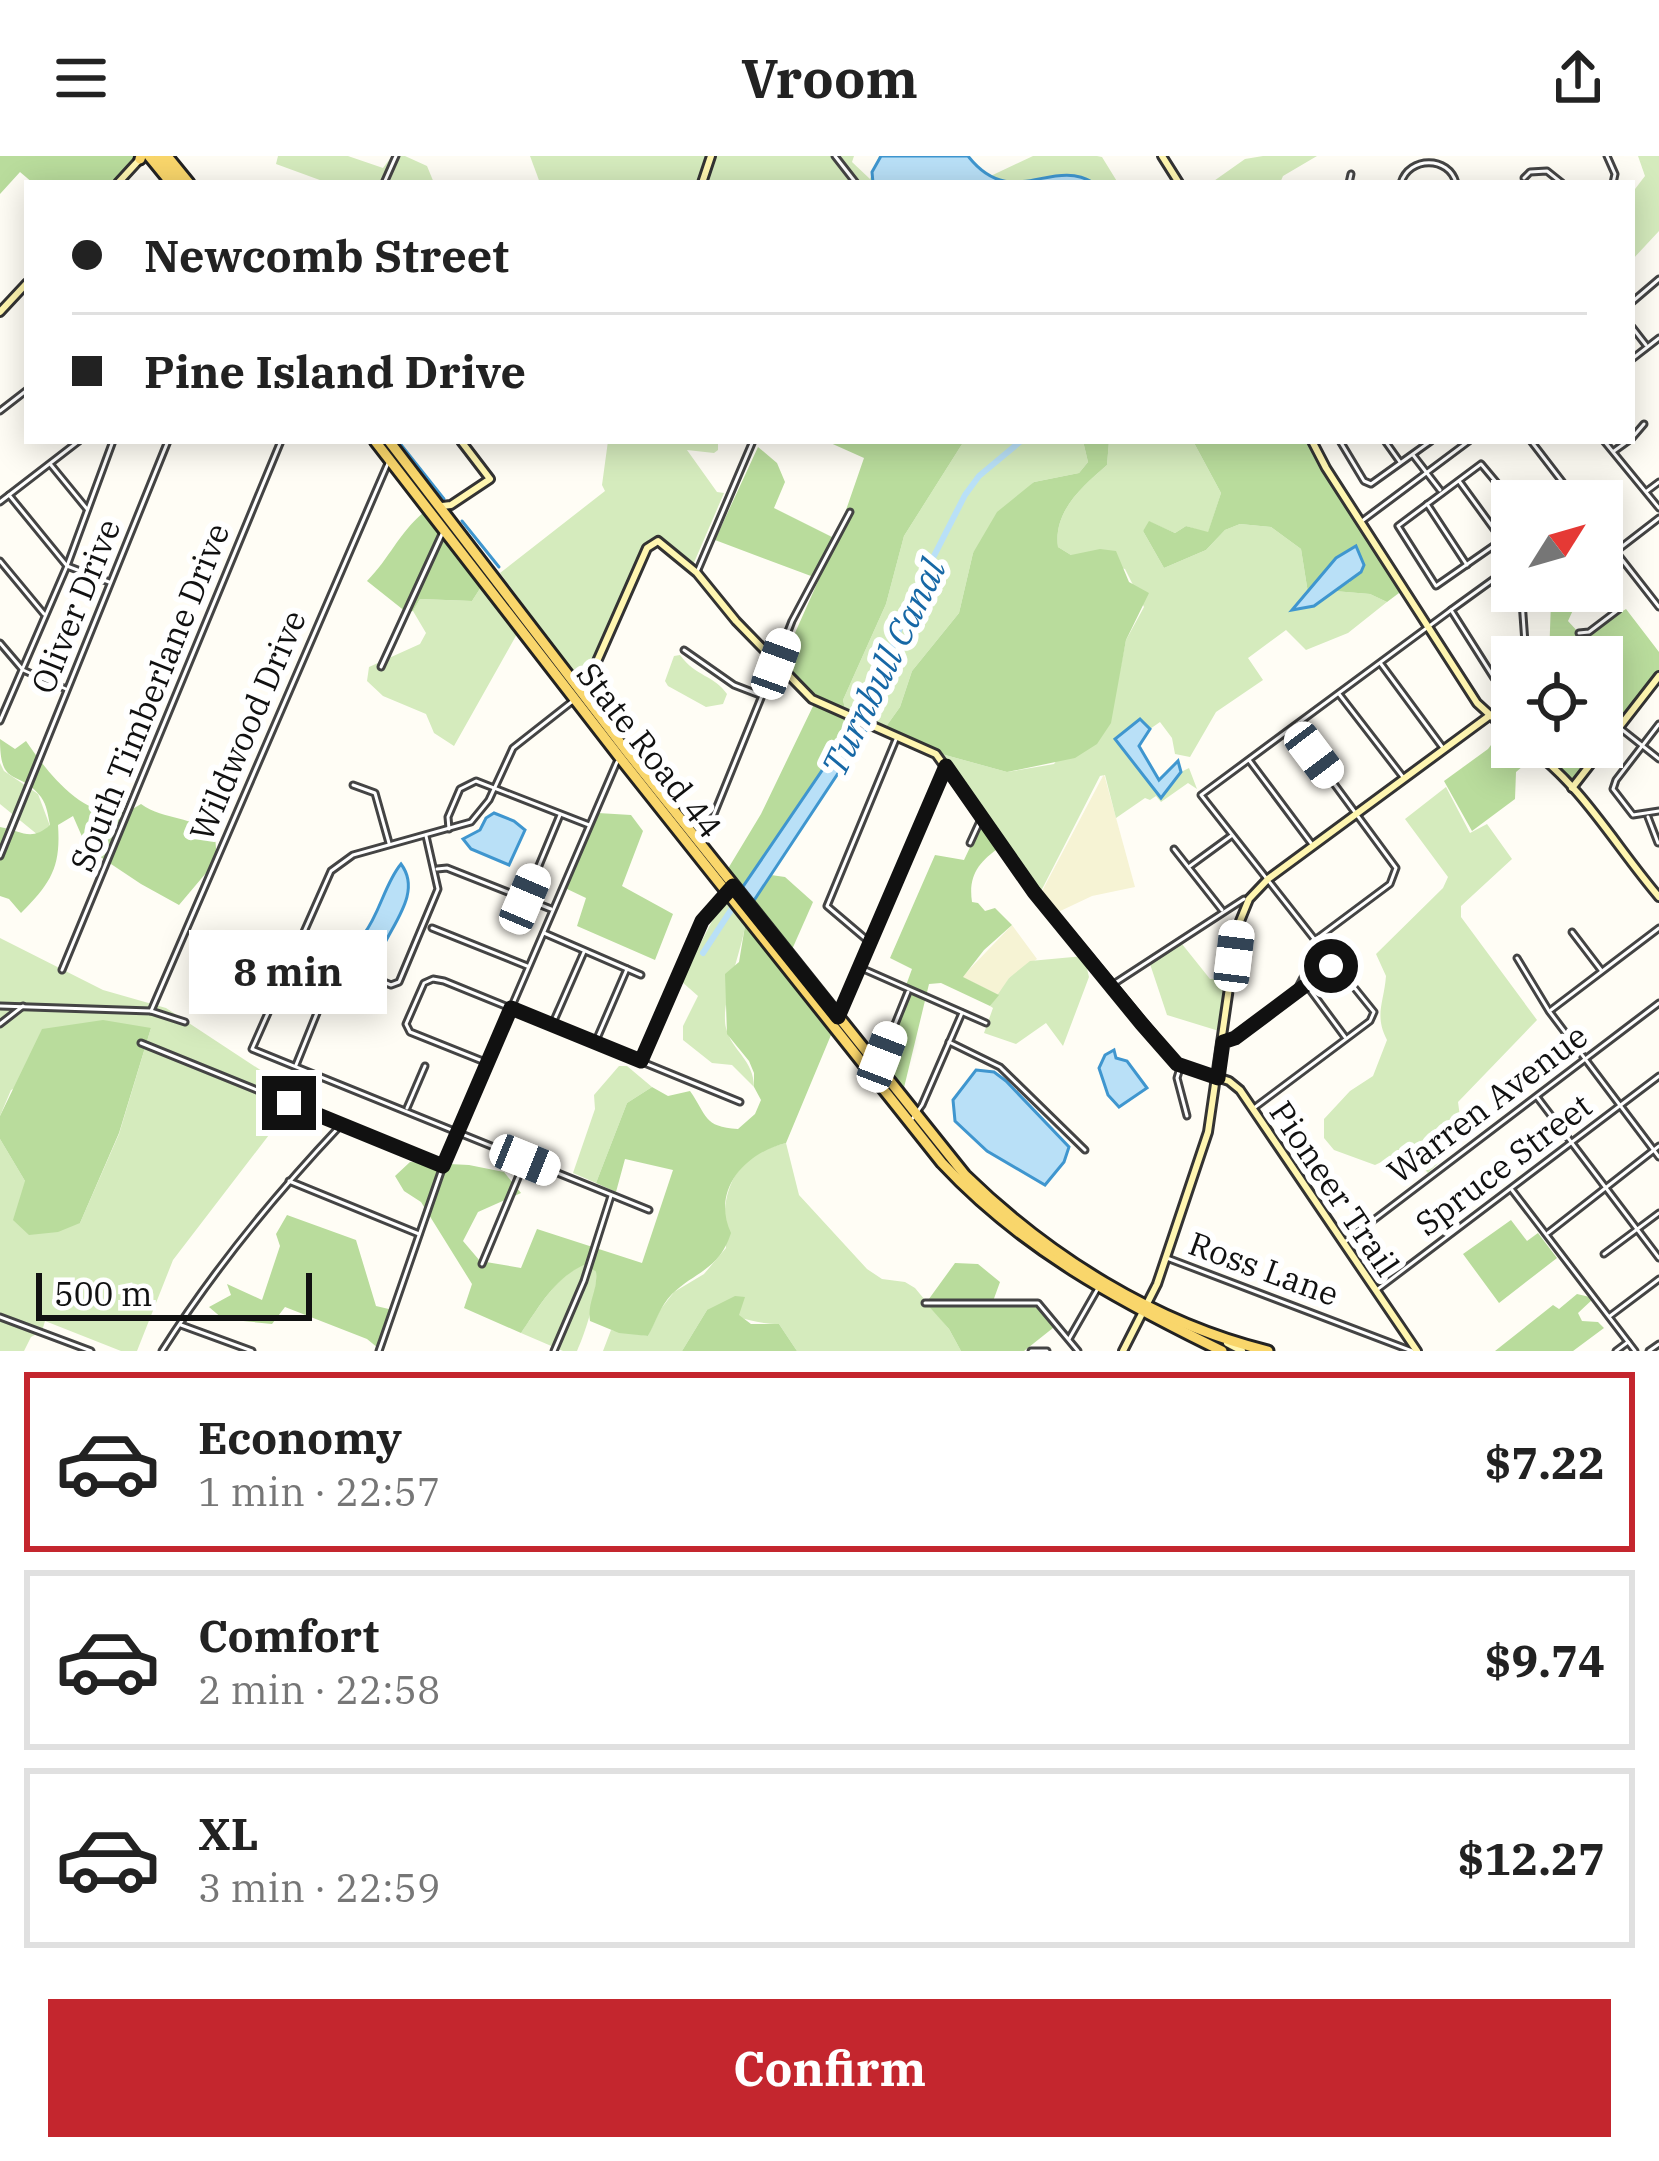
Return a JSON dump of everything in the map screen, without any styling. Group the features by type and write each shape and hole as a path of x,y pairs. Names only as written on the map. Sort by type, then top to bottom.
{"main road":[{"path":"163,156 183,180"},
{"path":"143,157 168,180"},
{"name":"State Road 44","path":"377,444 799,977 838,1017 912,1120"},
{"name":"State Road 44","path":"391,444 501,583 579,696"},
{"path":"391,461 437,514 443,510"},
{"name":"State Road 44","path":"799,977 825,1018 1001,1220 1047,1250"},
{"name":"State Road 44","path":"982,1197 1047,1250"},
{"path":"1047,1250 1096,1282 1224,1349"},
{"path":"1145,1308 1262,1350"}],"street":[{"path":"835,156 854,180"},
{"path":"121,180 143,157"},
{"path":"1402,180 1410,165 1419,160 1443,162 1455,180"},
{"path":"1524,178 1541,170 1559,180"},
{"path":"1350,180 1351,174"},
{"path":"1635,299 1659,279"},
{"path":"0,312 24,286"},
{"path":"1635,331 1648,347"},
{"path":"1635,357 1659,338"},
{"path":"0,411 24,392"},
{"path":"1635,434 1644,424"},
{"path":"0,502 75,444"},
{"path":"0,721 67,566 112,444"},
{"name":"Oliver Drive","path":"0,856 167,444"},
{"name":"South Timberlane Drive","path":"62,970 280,444"},
{"path":"443,510 490,478 463,444"},
{"path":"697,573 752,444"},
{"path":"1123,1351 1166,1258 1208,1132 1238,926 1249,899 1312,845 1489,716 1314,444"},
{"path":"1342,444 1368,483 1376,483 1427,444"},
{"path":"1387,444 1402,463"},
{"path":"1360,522 1465,444"},
{"path":"1533,444 1561,480"},
{"path":"1606,444 1659,508"},
{"path":"1612,452 1624,444"},
{"path":"1413,455 1441,492"},
{"name":"Wildwood Drive","path":"151,1011 391,461"},
{"path":"50,464 88,510"},
{"path":"1491,548 1439,585 1433,584 1398,528 1481,464 1494,480"},
{"path":"1457,479 1491,525"},
{"path":"1646,492 1659,482"},
{"path":"9,495 67,566 111,583"},
{"path":"1426,502 1467,565"},
{"path":"696,846 792,621 850,512"},
{"path":"1623,545 1659,518"},
{"path":"381,667 445,529 456,532 501,583"},
{"path":"649,1210 252,1049 331,871 353,855 449,830 471,822 481,812 513,748 579,696 649,545 662,542 697,573 812,698 929,749 946,766 1034,892 1180,1066 1218,1078"},
{"path":"0,561 46,615"},
{"path":"1623,561 1659,608"},
{"path":"1315,940 1201,795 1491,581"},
{"path":"1450,610 1491,673"},
{"path":"1579,633 1588,632 1615,612"},
{"path":"0,643 23,670 68,689"},
{"path":"684,650 734,685 762,695"},
{"path":"1380,662 1444,749"},
{"path":"1623,721 1659,676"},
{"path":"1338,693 1404,778"},
{"path":"1659,724 1613,790 1628,812 1647,816 1659,811"},
{"path":"1292,727 1394,861 1394,879 1315,940 1304,982"},
{"path":"1623,731 1659,759"},
{"path":"869,942 827,907 898,736"},
{"path":"379,1351 457,1132 589,825 624,756"},
{"path":"1248,759 1312,845"},
{"path":"825,1018 838,1017 946,766"},
{"path":"1551,768 1659,897"},
{"path":"1572,788 1587,768"},
{"path":"449,830 448,818 464,785 476,781 589,825"},
{"path":"353,785 375,793 389,845"},
{"path":"525,899 561,814"},
{"path":"1647,816 1658,842"},
{"path":"970,843 982,818"},
{"path":"1188,867 1232,835"},
{"path":"338,957 362,973 397,984 438,889 426,836"},
{"path":"1174,849 1223,912"},
{"path":"436,869 447,868 553,910"},
{"path":"641,1061 702,921 730,890"},
{"path":"1111,986 1242,899 1249,899"},
{"path":"432,928 529,967"},
{"path":"1550,1011 1659,928"},
{"path":"544,932 641,975"},
{"path":"1572,932 1602,971"},
{"path":"552,1025 584,950"},
{"path":"1517,958 1550,1011 1659,1157"},
{"path":"1223,1042 1336,964 1374,1012 1374,1017 1252,1109"},
{"path":"595,1043 627,968"},
{"path":"860,968 986,1024"},
{"path":"486,1063 407,1029 424,983 444,981 740,1102"},
{"path":"1304,982 1346,1039"},
{"path":"876,1067 908,989"},
{"name":"Warren Avenue","path":"1344,1242 1659,1003"},
{"path":"0,1024 24,1005"},
{"path":"0,1006 151,1011 185,1022"},
{"path":"296,1066 320,1008"},
{"path":"912,1120 962,1013"},
{"path":"949,1042 1000,1067 1084,1150"},
{"path":"141,1043 443,1166"},
{"path":"405,1111 425,1066"},
{"path":"1180,1066 1177,1078 1186,1116"},
{"name":"Spruce Street","path":"1377,1290 1659,1076"},
{"name":"Pioneer Trail","path":"1218,1078 1234,1085 1252,1109 1415,1351"},
{"path":"1535,1096 1659,1258"},
{"path":"162,1351 209,1277 341,1124"},
{"path":"1547,1234 1657,1149"},
{"path":"482,1264 525,1160"},
{"path":"288,1181 421,1235"},
{"path":"1511,1189 1635,1351"},
{"path":"554,1351 584,1281 612,1195"},
{"path":"1604,1254 1659,1213"},
{"name":"Ross Lane","path":"1166,1258 1415,1351"},
{"path":"1609,1317 1659,1279"},
{"path":"1069,1339 1096,1282"},
{"path":"925,1303 1038,1303 1078,1351"},
{"path":"0,1317 92,1351"},
{"path":"179,1324 252,1351"},
{"path":"1192,1326 1224,1349 1243,1351"},
{"path":"1616,1351 1628,1342"},
{"path":"1649,1351 1659,1344"},
{"path":"1031,1351 1047,1351"}],"shaded area":[{"path":"1104,774 1135,887 1092,896 1054,914 1040,895"},
{"path":"1012,925 1037,959 1009,978 999,995 962,977"}],"green space":[{"path":"0,156 139,156 119,180 29,180 20,172 0,194"},
{"path":"278,156 348,156 383,168 392,156 405,156 427,166 433,180 320,180 276,164"},
{"path":"530,156 709,156 701,180 539,180"},
{"path":"713,156 854,156 852,162 870,179 879,156 958,156 979,180 705,180"},
{"path":"1033,156 1102,157 1116,180 982,180"},
{"path":"1317,156 1281,180 1215,180 1245,159"},
{"path":"1638,156 1659,156 1659,231 1635,257 1635,189 1645,176"},
{"path":"608,444 718,444 714,453 687,450 717,492 724,493 693,565 664,541 649,539 584,686 500,573 605,491"},
{"path":"833,444 962,444 904,536 886,604 843,700 846,713 817,699 783,660 819,579 715,540 758,447 777,463 785,482 774,508 836,539 864,458"},
{"path":"962,444 1084,444 1088,462 1079,473 1034,482 973,553 959,613 912,671 900,707 885,728 846,713 843,700 886,604 904,536"},
{"path":"1084,444 1109,444 1107,465 1065,511 1058,547 1071,555 1116,551 1129,582 1149,593 1126,640 1111,723 1097,744 1075,758 1007,772 938,753 885,728 900,707 912,671 959,613 973,553 997,512 1034,482 1079,473 1088,462"},
{"path":"1109,444 1195,444 1221,493 1208,533 1186,526 1175,533 1150,522 1143,531 1164,568 1206,550 1225,530 1240,524 1271,527 1301,549 1308,593 1293,609 1314,606 1334,591 1370,594 1387,602 1348,633 1306,650 1286,630 1248,658 1263,680 1216,712 1190,757 1175,754 1172,738 1160,722 1150,729 1140,719 1115,739 1161,797 1189,768 1197,789 1188,783 1161,802 1156,796 1145,798 1116,818 1105,775 1100,776 1039,895 938,753 1007,772 1054,764 1118,680 1126,640 1144,607 1125,569 1058,547 1065,511 1107,465"},
{"path":"1195,444 1312,444 1403,590 1387,602 1370,594 1334,591 1350,582 1322,574 1308,593 1301,549 1271,527 1240,524 1225,530 1206,550 1164,568 1143,531 1149,521 1175,533 1186,526 1208,532 1221,493"},
{"path":"423,513 481,587 472,601 420,599 413,611 406,612 367,581"},
{"path":"481,587 517,634 454,746 434,733 426,714 383,696 367,681 369,667 420,644 426,633 413,611 420,599 472,601"},
{"path":"1626,609 1659,652 1659,676 1623,722 1623,636 1550,636 1551,612 1572,612 1568,621 1579,633 1589,632"},
{"path":"680,655 722,688 727,694 723,704 706,707 668,686 665,681 674,656"},
{"path":"815,702 854,724 740,891 726,872 761,814"},
{"path":"0,739 15,749 26,741 60,784 90,807 124,812 141,804 206,829 215,836 217,860 179,905 87,848 73,816 58,825 52,874 21,913 0,896 0,827 32,834 50,825 41,797 3,766"},
{"path":"1491,745 1491,768 1521,768 1516,772 1515,799 1472,831 1444,781"},
{"path":"0,763 4,771 38,794 50,826 38,835 0,804"},
{"path":"1551,768 1588,768 1572,788"},
{"path":"1446,787 1470,833 1487,824 1512,859 1461,906 1461,917 1537,1020 1458,1102 1463,1139 1428,1173 1407,1150 1375,1165 1334,1150 1324,1138 1324,1119 1350,1091 1373,1076 1387,1040 1380,1016 1386,976 1376,954 1443,888 1448,877 1405,819"},
{"path":"598,813 631,815 643,831 622,886 673,914 655,960 577,926 586,898 565,888"},
{"path":"982,822 1000,847 977,870 972,902 985,911 995,908 1012,925 963,977 999,995 990,1006 941,983 929,984 902,1096 882,1071 912,969 890,958 935,855 964,860"},
{"path":"771,875 785,877 813,902 790,954 751,905"},
{"path":"724,898 745,926 728,992 726,1028 750,1070 754,1087 732,1065 712,1063 683,1040 683,1026 698,996 681,981"},
{"path":"745,926 831,1035 786,1143 757,1155 729,1188 725,1202 731,1233 720,1255 672,1294 648,1336 619,1333 590,1321 596,1272 586,1264 557,1285 521,1333 464,1308 472,1284 421,1202 404,1191 395,1176 410,1162 504,1172 521,1193 478,1212 463,1241 480,1261 521,1268 537,1229 642,1263 673,1170 625,1159 616,1192 596,1183 627,1103 652,1087 668,1096 690,1091 718,1126 738,1129 755,1114 761,1100 754,1073 727,1034 725,974 739,962"},
{"path":"0,938 103,990 166,1008 274,1079 276,1121 272,1131 173,1260 137,1351 121,1351 45,1321 24,1351 0,1351 0,1139 25,1181 80,1223 119,1134 151,1028 11,1090 0,1116"},
{"path":"1182,944 1210,979 1228,982 1219,1031 1167,1015 1149,961"},
{"path":"1084,956 1089,977 1063,1046 1046,1023 1016,1044 984,1033 990,1006 1009,978 1030,961"},
{"path":"103,1020 151,1028 119,1133 80,1223 58,1232 29,1235 13,1220 25,1181 0,1139 0,1116 42,1029"},
{"path":"619,1066 627,1066 652,1087 627,1103 596,1183 573,1173 595,1109 594,1095"},
{"path":"786,1143 799,1195 867,1269 882,1279 915,1288 961,1351 797,1351 779,1324 707,1310 682,1351 603,1351 611,1330 648,1336 674,1292 704,1274 726,1248 727,1195 740,1168 767,1149"},
{"path":"287,1215 356,1240 376,1306 393,1310 378,1348 367,1339 285,1307 272,1324 223,1319 209,1307 231,1295 227,1284 262,1300 280,1246 276,1234"},
{"path":"1511,1220 1527,1241 1538,1233 1557,1258 1499,1303 1463,1254"},
{"path":"586,1263 596,1272 595,1290 577,1351 563,1351 521,1333 557,1284"},
{"path":"955,1263 978,1264 1000,1282 992,1304 1041,1301 1058,1324 1024,1351 961,1351 926,1303"},
{"path":"1577,1294 1594,1298 1578,1313 1582,1321 1598,1322 1604,1328 1573,1351 1495,1351 1553,1305 1559,1309"},
{"path":"735,1296 745,1297 739,1315 751,1324 779,1324 797,1351 682,1351 707,1310"}],"water":[{"path":"881,156 968,156 1000,180 873,180"},
{"path":"1062,175 1087,180 1029,180"},
{"path":"1356,546 1364,565 1361,572 1314,606 1292,610 1336,558"},
{"path":"1140,719 1150,729 1139,746 1159,780 1178,761 1181,772 1161,798 1115,739"},
{"path":"855,722 868,728 751,905 740,891"},
{"path":"494,813 525,830 509,865 471,849 463,839 480,830"},
{"path":"401,864 408,885 403,908 381,951 370,951 364,934"},
{"path":"1114,1050 1116,1058 1127,1061 1147,1088 1119,1107 1108,1095 1099,1068 1105,1055"},
{"path":"976,1070 994,1072 1006,1081 1069,1147 1064,1162 1045,1185 987,1151 955,1121 953,1100"}],"waterway":[{"path":"173,156 193,180"},
{"path":"400,444 444,499"},
{"name":"Turnbull Canal","path":"861,725 911,601 965,495 979,476 1017,444"},
{"path":"462,521 499,567"},
{"path":"703,953 733,907"}],"route":[{"path":"289,1103 443,1166 511,1008 641,1061 702,921 733,886 838,1017 946,766 1034,892 1141,1023 1186,1070 1218,1078 1223,1042 1235,1038 1331,966"}]}
